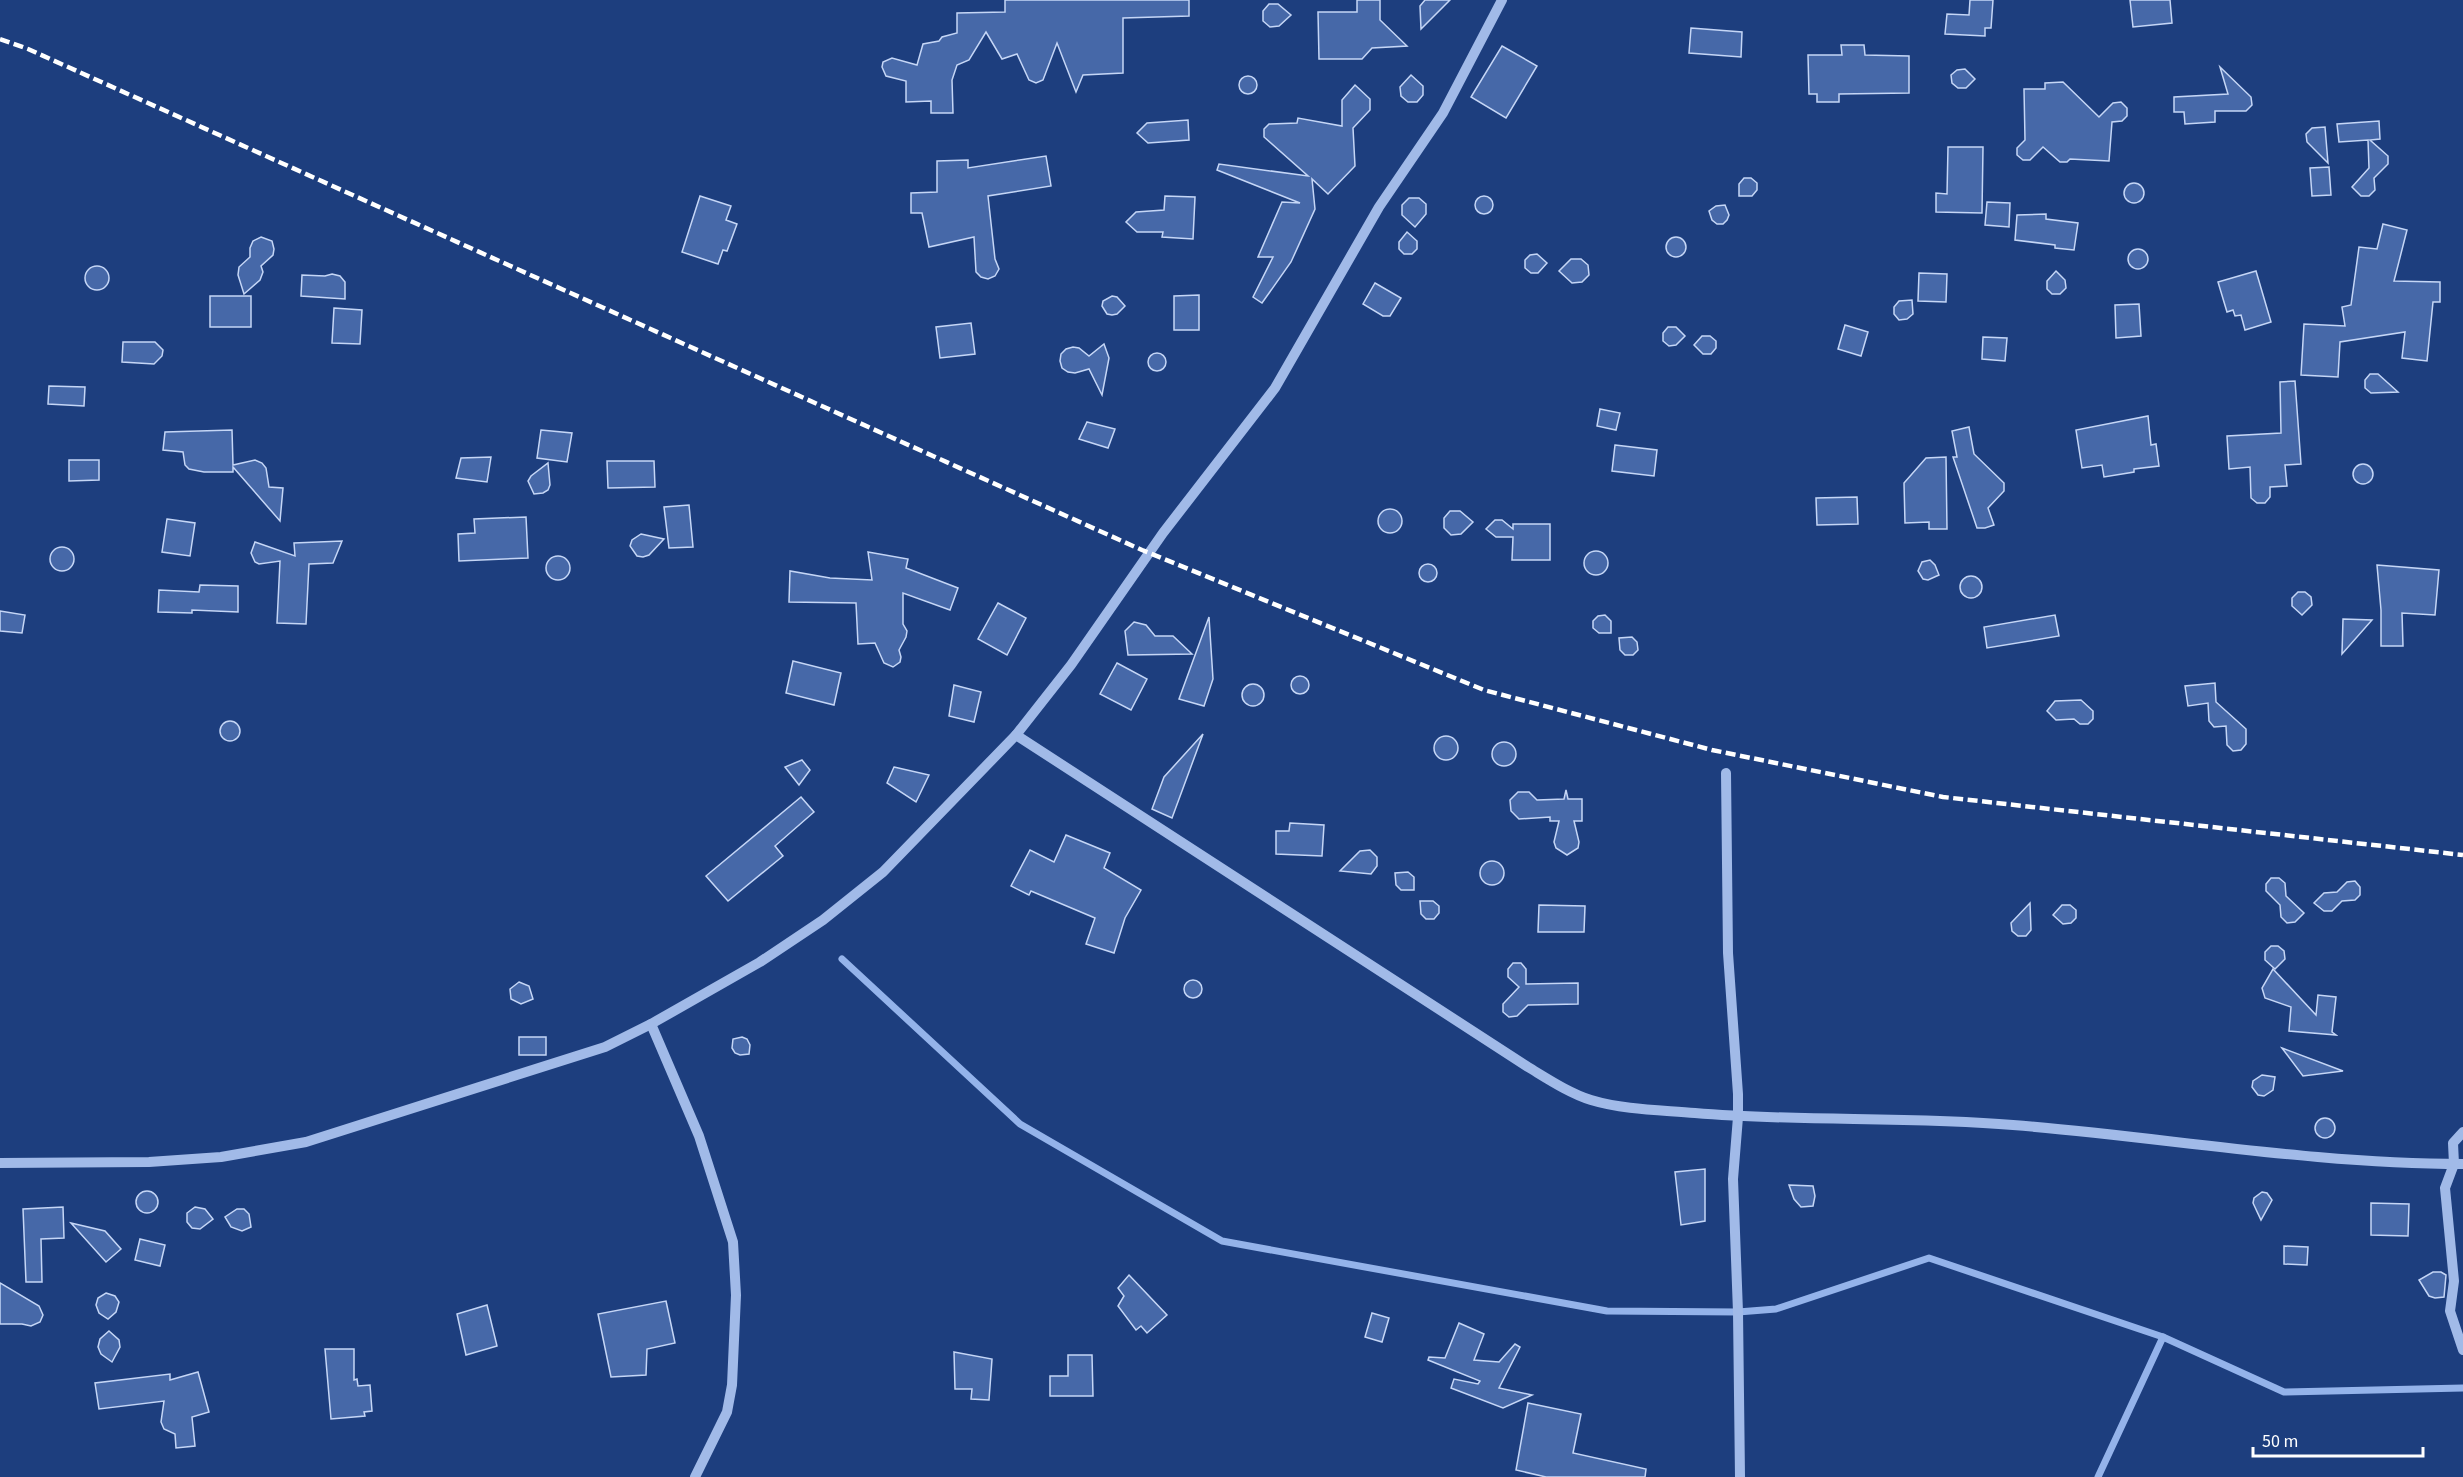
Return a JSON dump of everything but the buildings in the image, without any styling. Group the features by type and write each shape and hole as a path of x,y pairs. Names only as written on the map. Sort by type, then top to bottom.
{"street":[{"path":"0,1163 149,1162 221,1157 306,1142 596,1050 651,1024 760,962 823,920 883,873 1016,735 1071,665 1163,533 1275,388 1378,207 1443,113 1502,0"},
{"path":"1016,735 1557,1085 1591,1100 1625,1106 1738,1117 2009,1124 2106,1132 2363,1161 2458,1164"},
{"path":"1726,773 1728,953 1738,1117 1733,1179 1738,1312 1740,1477"},
{"path":"651,1024 699,1136 733,1242 736,1295 732,1385 727,1412 694,1477"},
{"path":"2463,1132 2453,1143 2458,1164 2445,1188 2454,1281 2450,1311 2463,1350"}],"waterway":[{"path":"842,959 1020,1124 1222,1241 1607,1311 1738,1312 1776,1309 1929,1258 2163,1337 2284,1392 2463,1388"},
{"path":"2098,1477 2163,1337"}],"railway":[{"path":"0,39 28,49 1142,550 1484,690 1712,750 1943,797 2463,855"}]}
